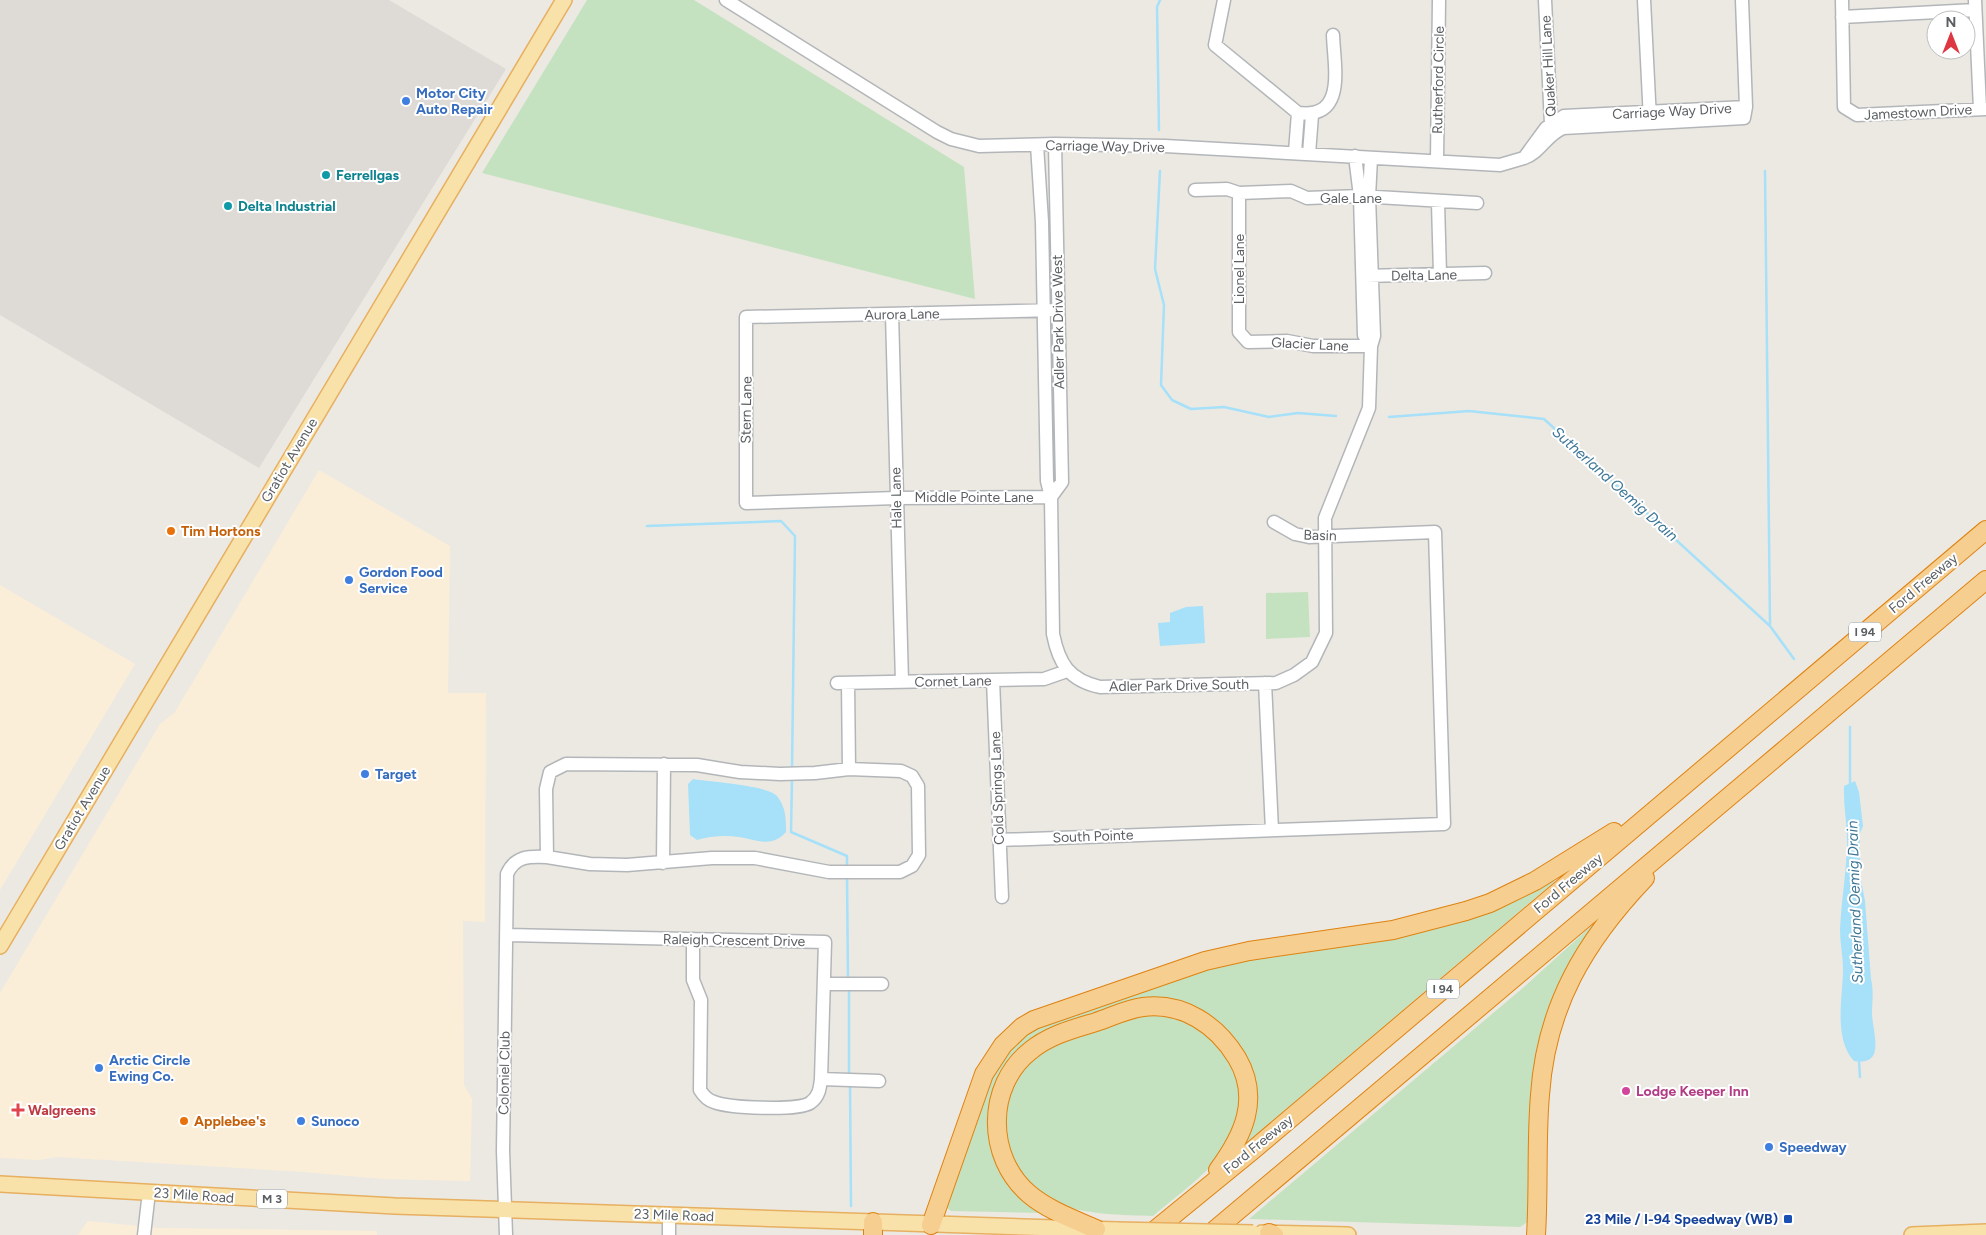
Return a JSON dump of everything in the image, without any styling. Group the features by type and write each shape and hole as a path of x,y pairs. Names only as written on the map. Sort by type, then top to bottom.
{"highway":[{"name":"Ford Freeway","path":"1149,1235 1208,1184 1253,1150 1986,530"},
{"name":"I 94","path":"1209,1235 1986,580"},
{"path":"931,1225 965,1123 986,1069 995,1054 1012,1035 1034,1020 1205,960 1250,951 1419,925 1490,903 1560,867 1677,790"},
{"path":"1536,1235 1542,1076 1551,1031 1564,992 1583,956 1608,918 1711,810"},
{"path":"1096,1229 1052,1209 1028,1193 1009,1169 999,1144 996,1118 1006,1081 1026,1055 1051,1038 1143,1007 1180,1011 1204,1022 1215,1030 1225,1040 1239,1061 1246,1084 1247,1105 1241,1136 1208,1184"}],"main road":[{"name":"Gratiot Avenue","path":"0,946 564,0"},
{"name":"23 Mile Road","path":"0,1184 505,1210 669,1215 873,1228 931,1225 1348,1235"},
{"path":"1912,1235 1986,1232"}],"street":[{"name":"Carriage Way Drive","path":"726,0 951,139 979,146 1055,144 1165,146 1500,164 1524,158 1564,116 1744,118 1746,108 1742,0"},
{"path":"1224,0 1215,46 1298,113 1312,115 1324,110 1332,101 1334,91 1333,35"},
{"name":"Rutherford Circle","path":"1437,160 1439,0"},
{"name":"Quaker Hill Lane","path":"1545,0 1553,127"},
{"path":"1644,0 1650,117"},
{"path":"1842,0 1842,17 1975,5 1983,109"},
{"name":"Jamestown Drive","path":"1842,17 1844,107 1856,115 1983,109"},
{"path":"1295,152 1298,113"},
{"path":"1309,154 1312,115"},
{"name":"Adler Park Drive West","path":"1055,144 1047,481 1051,497 1053,634 1056,650 1067,671"},
{"name":"Adler Park Drive West","path":"1036,145 1051,310"},
{"path":"1355,156 1364,197"},
{"path":"1364,197 1371,158"},
{"name":"Gale Lane","path":"1195,190 1227,189 1239,193 1291,191 1307,198 1364,197 1428,199 1438,203 1477,203"},
{"name":"Lionel Lane","path":"1239,193 1239,332 1248,342"},
{"name":"Adler Park Drive South","path":"1067,671 1089,684 1100,686 1276,683 1294,675 1312,662 1326,633 1325,518 1369,408 1371,346 1364,334 1367,276 1364,197"},
{"path":"1438,203 1440,274"},
{"name":"Delta Lane","path":"1367,276 1485,273"},
{"name":"Aurora Lane","path":"746,317 1051,310"},
{"name":"Hale Lane","path":"892,314 902,682"},
{"name":"Stern Lane","path":"746,317 746,503"},
{"name":"Glacier Lane","path":"1248,342 1287,341 1313,346 1371,346"},
{"name":"Middle Pointe Lane","path":"746,503 896,498 1051,497"},
{"name":"Basin","path":"1272,830 1444,824 1435,532 1309,537 1295,534 1274,522"},
{"name":"Cornet Lane","path":"849,769 842,683 1044,679 1067,671"},
{"name":"Cold Springs Lane","path":"993,680 1002,897"},
{"path":"1266,683 1272,830"},
{"name":"Coloniel Club","path":"506,1235 503,1151 507,874 511,865 518,858 533,856 590,864 627,865 712,858 755,858 829,872 900,872 912,866 919,855 918,786 912,776 901,770 849,769 815,773 780,774 740,772 697,765 566,764 550,772 546,789 547,857"},
{"path":"663,862 664,764"},
{"name":"South Pointe","path":"999,840 1272,830"},
{"name":"Raleigh Crescent Drive","path":"506,935 824,942 821,1079"},
{"path":"693,939 692,980 701,1000 700,1090 703,1095 722,1104 797,1107 816,1098 820,1090 821,1079 879,1081"},
{"path":"824,984 882,984"},
{"path":"144,1235 149,1192"},
{"path":"669,1215 669,1235"}],"shaded area":[{"path":"0,0 389,0 506,69 259,468 0,315"},
{"path":"319,470 450,546 448,693 486,693 485,922 463,921 464,1085 472,1099 470,1181 383,1179 304,1172 56,1157 40,1160 0,1158 0,993 160,724 175,712"},
{"path":"0,585 135,664 0,890"},
{"path":"88,1221 159,1228 377,1231 377,1235 78,1235"}],"green space":[{"path":"587,0 694,0 964,167 975,299 482,173"},
{"path":"1308,592 1310,637 1266,639 1266,593"},
{"path":"1552,879 1554,882 1246,1143 1254,1093 1187,1006 1037,1038 990,1123 1042,1213 951,1211 946,1207 995,1063 1029,1030 1206,966 1386,937"},
{"path":"1599,919 1564,980 1529,1221 1520,1227 1249,1219 1524,987"},
{"path":"1145,1014 1169,1016 1193,1023 1206,1032 1226,1055 1233,1068 1239,1095 1236,1124 1230,1138 1214,1163 1153,1216 1092,1212 1056,1203 1038,1192 1023,1177 1012,1158 1006,1138 1005,1117 1008,1096 1016,1077 1030,1060 1053,1045 1102,1025"}],"water":[{"path":"1203,606 1205,643 1160,646 1158,623 1170,622 1170,613 1186,607"},
{"path":"693,779 771,792 777,796 784,809 786,832 775,840 764,842 728,836 697,840 690,835 688,784"},
{"path":"1855,781 1859,792 1863,826 1860,833 1860,875 1865,901 1875,1039 1874,1054 1870,1059 1864,1061 1854,1061 1847,1052 1841,1029 1843,969 1840,930 1847,839 1844,786"}],"waterway":[{"name":"Sutherland Oemig Drain","path":"1159,130 1157,7 1160,0"},
{"name":"Sutherland Oemig Drain","path":"1160,171 1155,269 1164,305 1161,385 1172,400 1191,409 1224,407 1269,417 1298,413 1336,416"},
{"path":"1765,171 1770,624"},
{"name":"Sutherland Oemig Drain","path":"1389,417 1469,411 1544,419 1770,626 1794,659"},
{"path":"647,526 781,521 795,536 792,770"},
{"name":"Sutherland Oemig Drain","path":"1850,727 1850,785"},
{"path":"792,778 791,832 847,856 847,868"},
{"path":"847,876 848,980"},
{"path":"849,988 849,1075"},
{"name":"Sutherland Oemig Drain","path":"1859,1061 1860,1077"},
{"path":"850,1083 851,1206"}],"place":[{"name":"Motor City Auto Repair","path":"406,101"},
{"name":"Ferrellgas","path":"326,175"},
{"name":"Delta Industrial","path":"228,206"},
{"name":"Tim Hortons","path":"171,531"},
{"name":"Gordon Food Service","path":"349,580"},
{"name":"Target","path":"365,774"},
{"name":"Arctic Circle Ewing Co.","path":"99,1068"},
{"name":"Lodge Keeper Inn","path":"1626,1091"},
{"name":"Walgreens","path":"18,1110"},
{"name":"Applebee's","path":"184,1121"},
{"name":"Sunoco","path":"301,1121"},
{"name":"Speedway","path":"1769,1147"},
{"name":"23 Mile / I-94 Speedway (WB)","path":"1788,1219"}]}
